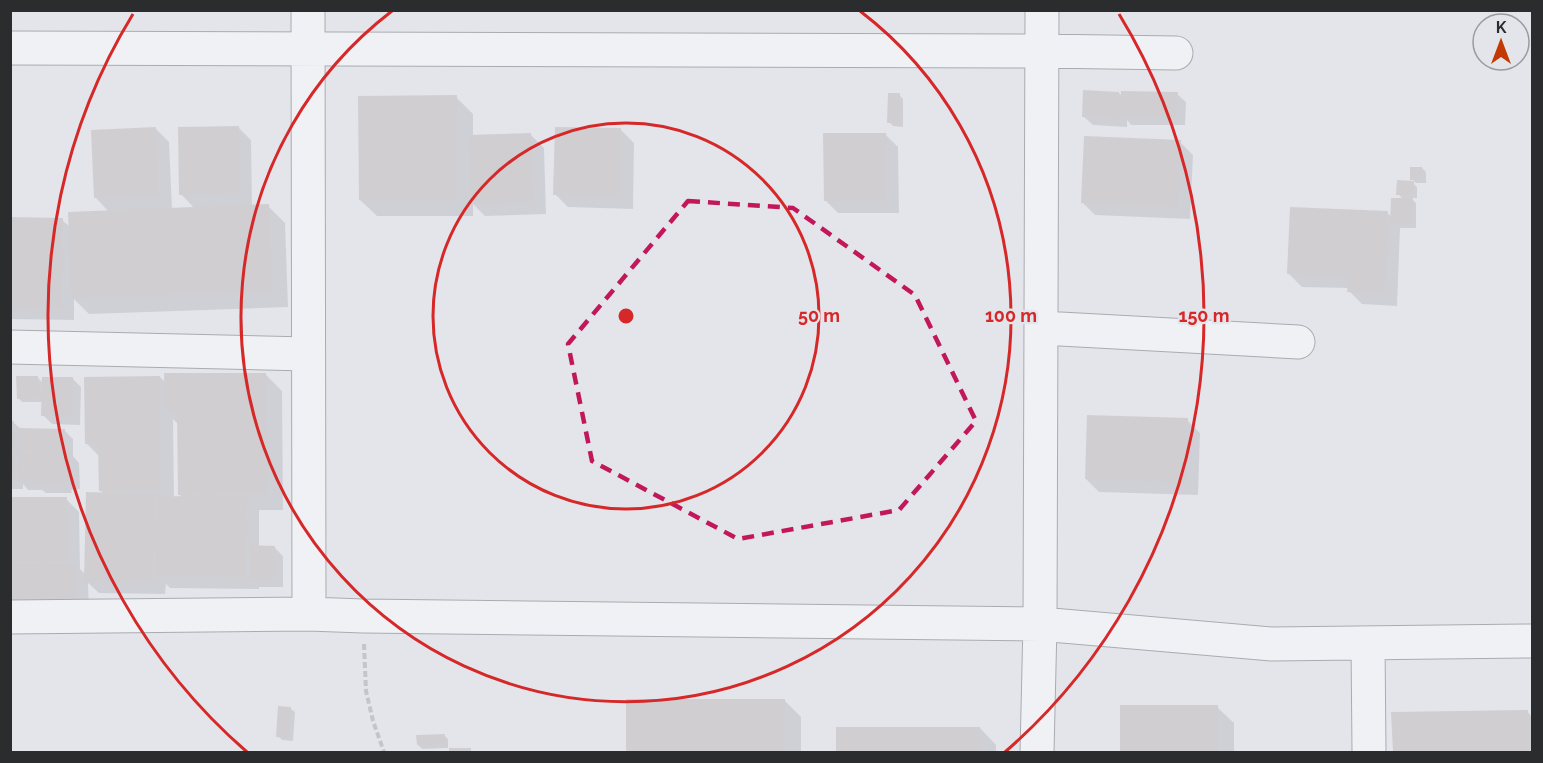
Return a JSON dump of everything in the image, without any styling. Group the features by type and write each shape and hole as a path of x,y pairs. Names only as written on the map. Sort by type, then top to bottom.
{"street":[{"path":"309,10 309,614"},
{"path":"1037,753 1042,328 1042,10"},
{"path":"10,48 1176,53"},
{"path":"1042,328 1298,342"},
{"path":"10,347 308,354"},
{"path":"10,617 309,614 1040,624 1272,644 1533,642"},
{"path":"1368,643 1369,753"}],"path":[{"path":"363,616 366,692 384,753"}],"highlighted area":[{"path":"688,201 793,208 915,295 976,421 899,510 738,539 592,461 568,344"}],"building":[{"path":"1083,90 1119,92 1119,119 1082,117"},
{"path":"1121,91 1178,92 1177,117 1121,116"},
{"path":"888,93 900,93 899,123 887,123"},
{"path":"457,95 457,200 359,200 358,96"},
{"path":"239,126 240,193 179,195 178,127"},
{"path":"156,127 159,196 94,198 91,130"},
{"path":"555,127 621,128 620,196 553,195"},
{"path":"531,133 534,201 471,204 469,135"},
{"path":"823,133 886,133 886,201 824,201"},
{"path":"1084,136 1181,140 1178,207 1081,203"},
{"path":"1410,167 1422,167 1422,180 1410,180"},
{"path":"1397,180 1414,181 1413,195 1396,195"},
{"path":"1391,198 1413,198 1412,225 1390,224"},
{"path":"269,204 272,291 71,298 68,212"},
{"path":"1290,207 1388,211 1385,294 1347,292 1348,276 1287,274"},
{"path":"10,217 63,218 62,308 10,307"},
{"path":"164,373 266,373 267,494 178,495 177,412 165,412"},
{"path":"16,376 38,376 39,398 17,399"},
{"path":"160,376 161,490 99,491 98,444 85,444 84,377"},
{"path":"42,377 73,377 72,416 41,416"},
{"path":"1087,415 1188,418 1186,483 1085,479"},
{"path":"10,421 14,421 15,481 10,481"},
{"path":"20,428 65,429 64,452 71,452 71,481 63,481 64,485 35,485 35,481 18,482 17,453 47,452 20,451"},
{"path":"86,492 154,494 153,582 84,581"},
{"path":"156,496 247,497 246,577 155,576"},
{"path":"10,497 67,497 67,561 10,562"},
{"path":"250,545 275,546 275,579 250,579"},
{"path":"76,563 76,598 10,598 10,564"},
{"path":"626,699 785,699 785,752 626,752"},
{"path":"1120,705 1218,705 1218,752 1120,752"},
{"path":"278,706 291,707 289,738 276,737"},
{"path":"1528,710 1529,752 1393,752 1391,712"},
{"path":"836,727 980,727 980,752 836,752"},
{"path":"445,734 445,744 417,745 416,735"},
{"path":"449,748 471,748 471,752 449,752"}]}
